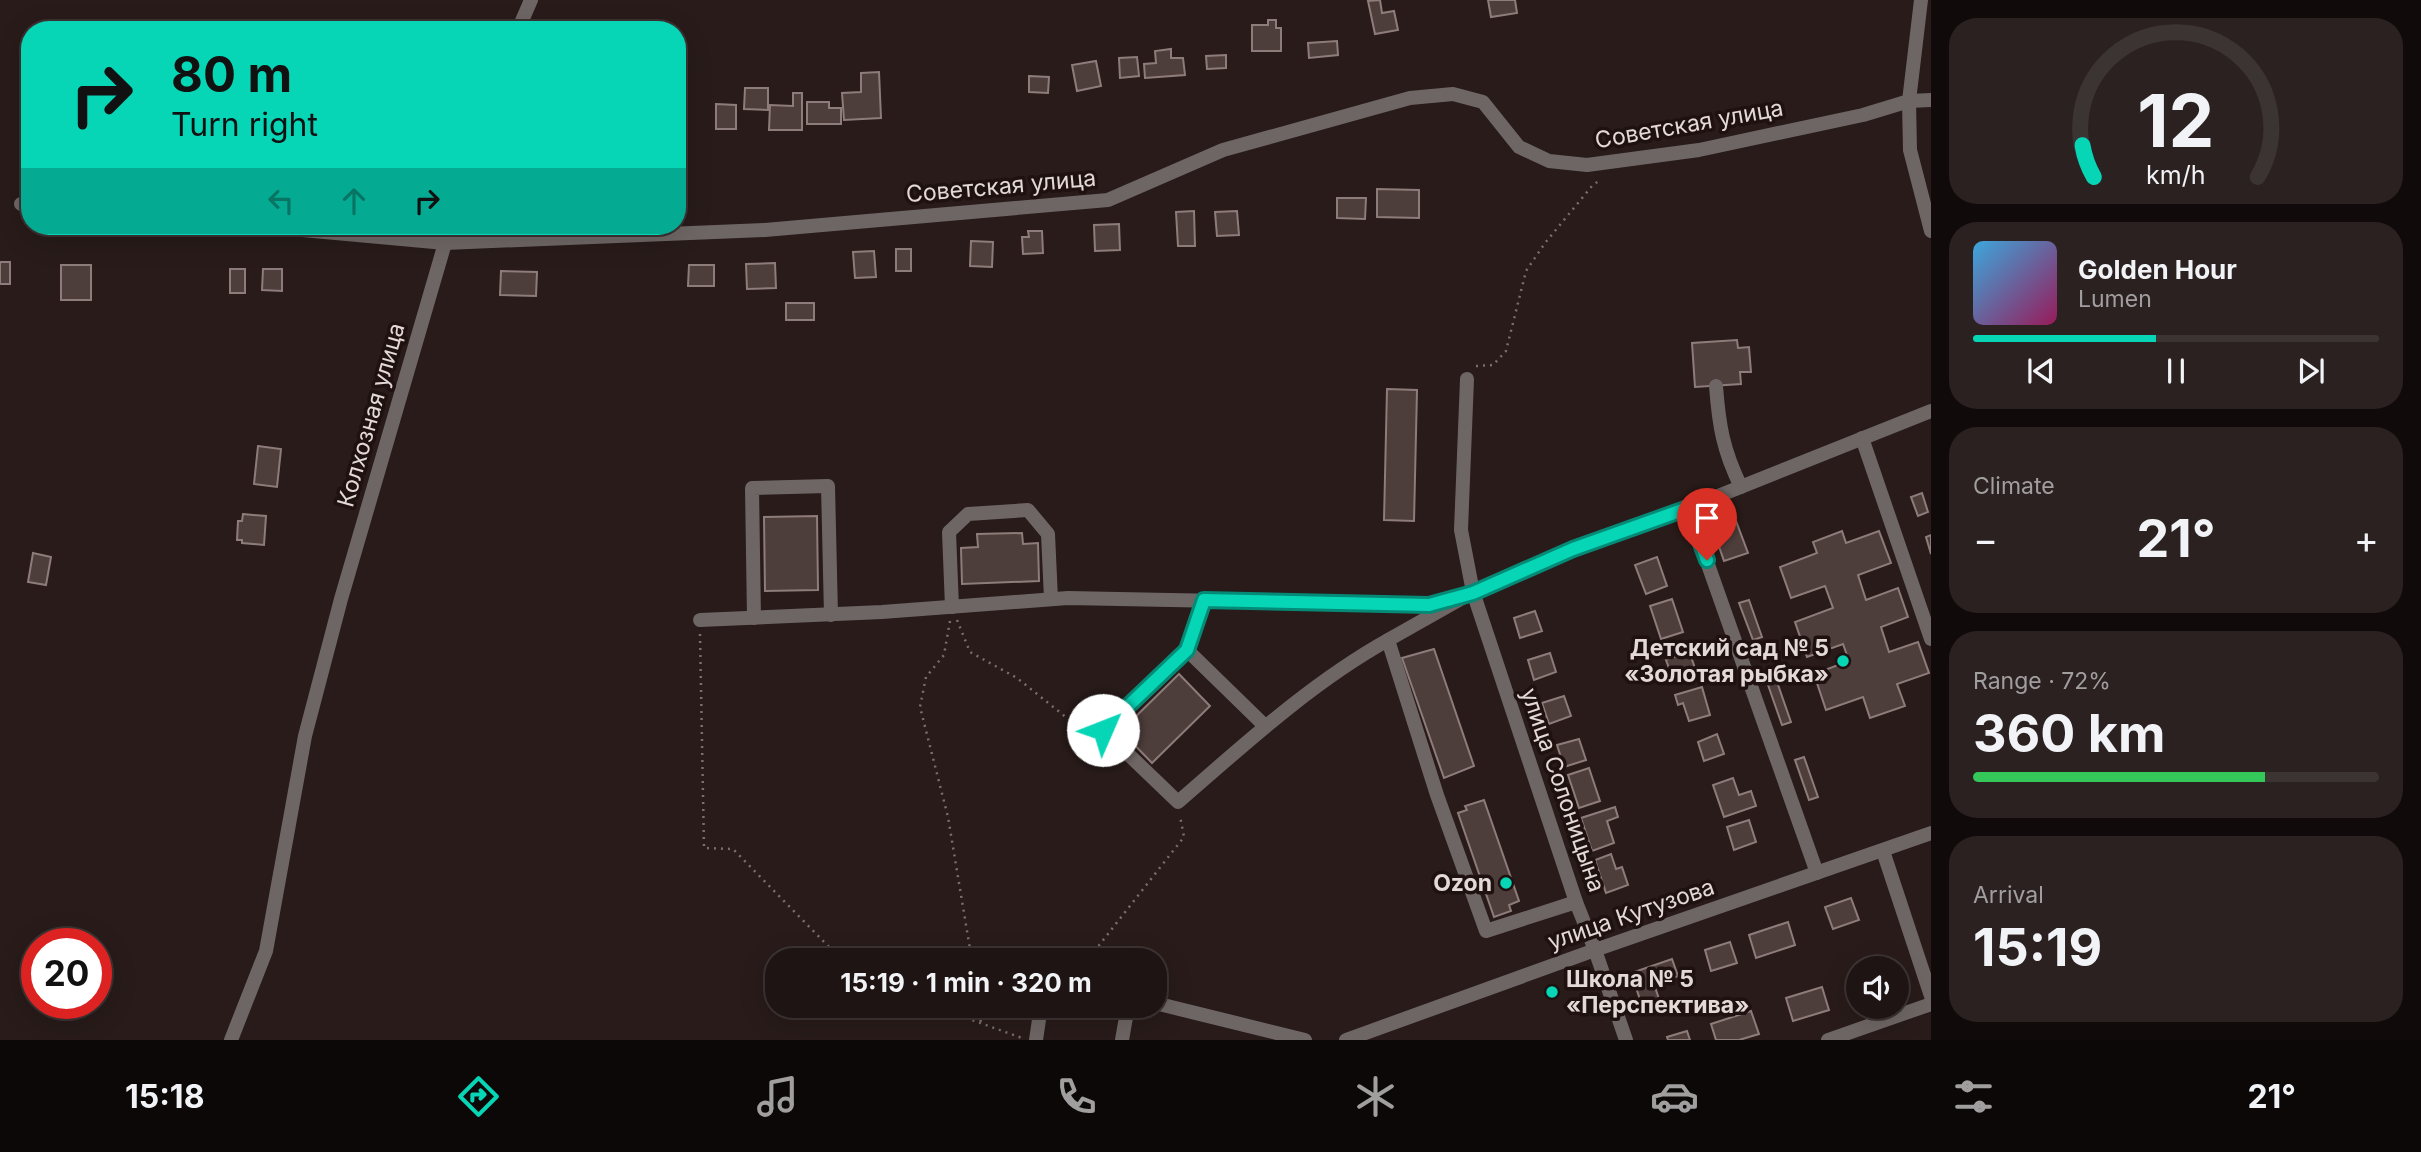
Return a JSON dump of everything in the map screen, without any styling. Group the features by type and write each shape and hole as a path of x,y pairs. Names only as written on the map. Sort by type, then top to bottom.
{"street":[{"path":"522,21 531,0"},
{"path":"1922,0 1909,101 1910,150 1931,231"},
{"name":"Советская улица","path":"686,233 765,230 1108,200 1223,150 1410,98 1453,94 1483,102 1519,147 1549,161 1587,164 1699,150 1863,115 1909,101 1931,100"},
{"name":"Советская улица","path":"358,235 445,243 642,235"},
{"name":"Колхозная улица","path":"231,1040 266,951 305,736 341,599 447,235"},
{"name":"улица Солоницына","path":"1467,379 1461,530 1473,593 1576,902 1626,1040"},
{"path":"1716,386 1719,424 1727,459 1741,487"},
{"path":"1204,600 1187,650 1103,730 1178,802 1265,726 1354,659 1473,593 1573,549 1688,508 1931,411"},
{"path":"1862,438 1931,639"},
{"path":"754,618 752,488 828,486 831,615"},
{"path":"1688,508 1817,873"},
{"path":"952,607 949,533 968,514 1028,510 1048,534 1051,599"},
{"path":"699,620 831,615 1051,599 1429,605 1473,593"},
{"path":"1388,640 1437,795 1486,931 1576,902"},
{"path":"1187,650 1265,726"},
{"name":"улица Кутузова","path":"1346,1040 1931,833"},
{"path":"1883,851 1931,996"},
{"path":"1828,1040 1931,1004"},
{"path":"1167,1006 1305,1040"},
{"path":"1036,1040 1039,1018"},
{"path":"1122,1040 1126,1018"}],"path":[{"path":"1467,379 1475,366 1493,365 1506,351 1526,271 1545,243 1592,186 1626,159"},
{"path":"952,607 970,652 1017,678 1082,730 1103,730"},
{"path":"952,607 944,655 926,677 920,708 948,817 969,948"},
{"path":"699,620 705,849 733,849 832,948"},
{"path":"1097,948 1184,837 1178,802"},
{"path":"964,1018 1027,1040"},
{"path":"981,1018 982,1025"}],"building":[{"path":"1380,0 1382,13 1394,11 1398,30 1375,34 1368,1"},
{"path":"1488,0 1515,0 1517,13 1491,17"},
{"path":"1268,20 1276,20 1276,28 1281,28 1281,51 1252,51 1252,25 1268,25"},
{"path":"1337,41 1338,55 1309,58 1308,43"},
{"path":"1171,49 1171,58 1183,58 1185,75 1145,78 1144,64 1156,63 1155,51"},
{"path":"1226,55 1226,68 1207,69 1206,56"},
{"path":"1137,57 1139,76 1120,78 1119,58"},
{"path":"1096,61 1101,86 1077,91 1072,65"},
{"path":"879,72 881,118 844,120 842,93 861,92 861,73"},
{"path":"1029,76 1049,77 1048,93 1029,92"},
{"path":"745,88 768,88 768,110 744,109"},
{"path":"793,93 802,93 802,130 769,130 770,105 793,106"},
{"path":"807,102 829,102 829,108 841,108 841,124 807,124"},
{"path":"716,104 736,105 736,129 716,129"},
{"path":"1377,189 1419,190 1419,218 1377,217"},
{"path":"1337,198 1366,198 1365,219 1337,218"},
{"path":"1194,211 1195,246 1178,246 1176,212"},
{"path":"1237,211 1239,235 1217,236 1215,212"},
{"path":"1119,224 1120,250 1095,251 1094,225"},
{"path":"1028,231 1042,231 1043,253 1023,254 1022,237 1029,237"},
{"path":"971,241 993,242 992,267 970,266"},
{"path":"896,249 911,249 911,271 896,271"},
{"path":"874,251 876,277 855,278 853,252"},
{"path":"0,262 10,262 10,284 0,284"},
{"path":"775,263 776,288 747,289 746,264"},
{"path":"61,265 91,265 91,300 61,300"},
{"path":"689,265 714,265 714,286 688,286"},
{"path":"230,269 245,269 245,293 230,293"},
{"path":"263,269 282,269 282,291 262,290"},
{"path":"501,271 537,272 536,296 500,295"},
{"path":"786,303 814,303 814,320 786,320"},
{"path":"1737,340 1738,348 1749,347 1751,372 1740,372 1741,384 1695,387 1692,343"},
{"path":"1387,389 1417,390 1414,521 1384,520"},
{"path":"258,446 281,449 277,487 254,484"},
{"path":"1922,493 1928,512 1918,516 1911,497"},
{"path":"243,514 266,516 264,545 237,540 238,521 242,521"},
{"path":"817,516 818,590 765,591 764,517"},
{"path":"1736,521 1748,553 1724,561 1713,529"},
{"path":"1842,531 1846,543 1879,531 1891,563 1858,575 1866,600 1898,588 1908,617 1881,627 1889,652 1918,642 1929,673 1897,684 1905,706 1870,718 1863,697 1826,710 1814,674 1849,661 1843,644 1807,657 1795,622 1833,608 1825,586 1791,598 1780,567 1817,553 1813,542"},
{"path":"1022,533 1023,544 1038,543 1039,581 962,584 961,548 978,547 977,534"},
{"path":"1931,535 1931,554 1926,537"},
{"path":"33,553 51,557 46,585 28,582"},
{"path":"1657,557 1667,586 1646,594 1635,565"},
{"path":"1672,599 1683,632 1661,639 1650,606"},
{"path":"1749,600 1762,637 1753,640 1739,603"},
{"path":"1535,611 1542,631 1520,638 1514,618"},
{"path":"1434,649 1474,766 1444,778 1402,658"},
{"path":"1689,651 1696,671 1673,679 1666,660"},
{"path":"1550,653 1556,672 1534,680 1528,660"},
{"path":"1179,674 1210,706 1152,763 1121,731"},
{"path":"1777,682 1791,722 1782,725 1768,685"},
{"path":"1702,687 1710,715 1689,721 1683,703 1678,705 1675,695"},
{"path":"1564,696 1571,716 1549,724 1542,703"},
{"path":"1717,734 1724,754 1704,761 1698,742"},
{"path":"1579,739 1586,760 1564,767 1557,745"},
{"path":"1804,757 1818,797 1809,800 1795,760"},
{"path":"1589,768 1600,801 1579,808 1568,775"},
{"path":"1733,778 1739,795 1751,791 1756,806 1724,817 1713,785"},
{"path":"1484,800 1519,901 1509,905 1511,911 1494,917 1458,813 1467,810 1465,806"},
{"path":"1615,807 1618,817 1607,821 1614,843 1592,851 1581,818"},
{"path":"1749,820 1756,842 1734,850 1727,827"},
{"path":"1611,854 1616,869 1622,867 1628,885 1606,893 1595,860"},
{"path":"1851,898 1859,920 1833,929 1825,907"},
{"path":"1788,922 1795,945 1756,958 1749,935"},
{"path":"1730,942 1737,963 1711,971 1705,950"},
{"path":"1672,959 1678,976 1654,984 1662,1008 1645,1014 1631,973"},
{"path":"1822,987 1829,1010 1793,1021 1786,998"},
{"path":"1751,1011 1759,1034 1739,1040 1716,1040 1711,1024"},
{"path":"1687,1031 1690,1040 1668,1040 1667,1037"}],"place":[{"name":"Детский сад № 5 «Золотая рыбка»","path":"1843,661"},
{"name":"Ozon","path":"1506,883"},
{"name":"Школа № 5 «Перспектива»","path":"1552,992"}],"route":[{"path":"1103,730 1187,650 1204,600 1429,605 1473,593 1573,549 1688,508 1707,560"}]}
